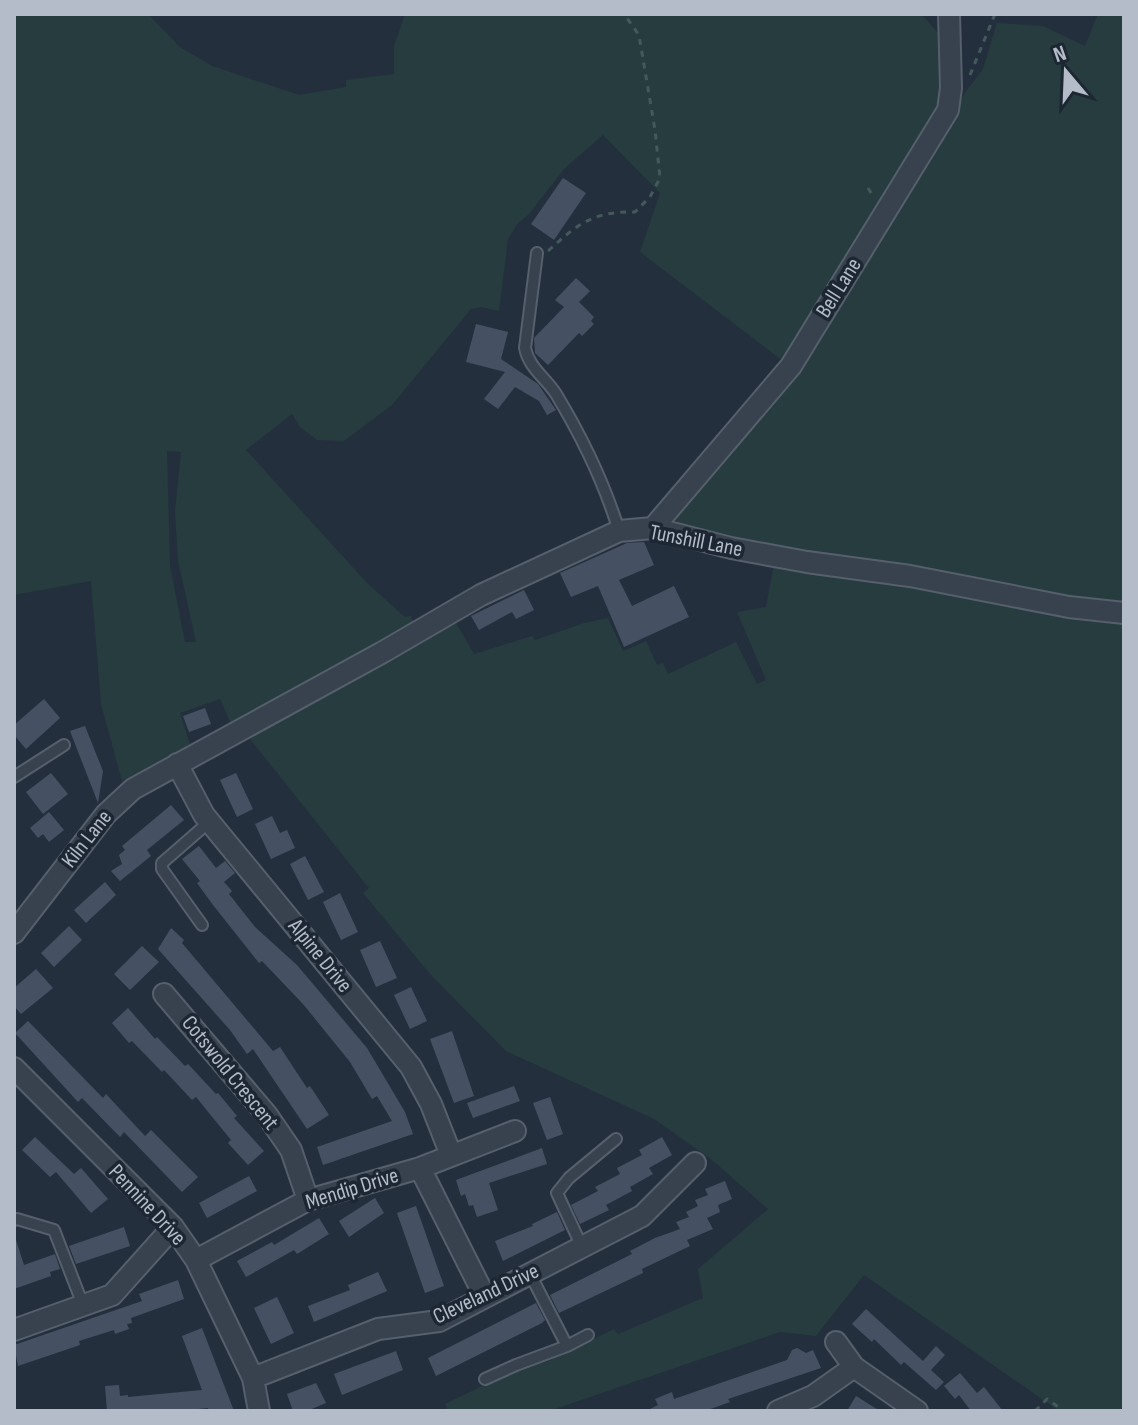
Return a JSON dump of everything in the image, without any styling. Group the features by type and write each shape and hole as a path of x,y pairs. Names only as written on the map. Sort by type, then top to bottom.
{"street":[{"name":"Bell Lane","path":"653,528 791,366 948,110 949,14"},
{"name":"Tunshill Lane","path":"177,764 481,595 619,531 653,528 731,548 807,562 910,576 1069,607 1124,613"},
{"name":"Alpine Drive","path":"177,764 209,822 411,1067 431,1104 451,1155"},
{"name":"Kiln Lane","path":"14,933 120,799 177,764"},
{"name":"Cotswold Crescent","path":"164,994 267,1115 291,1150 308,1200"},
{"name":"Pennine Drive","path":"18,1080 173,1227 196,1260 253,1378 259,1411"},
{"name":"Mendip Drive","path":"196,1260 308,1200 420,1168 515,1131"},
{"name":"Cleveland Drive","path":"253,1378 378,1329 439,1321 642,1216 695,1163"},
{"path":"420,1168 485,1297"},
{"path":"14,1330 112,1295 173,1227"},
{"path":"836,1342 854,1367 917,1411"},
{"path":"778,1411 813,1396 854,1367"}],"lane":[{"path":"537,257 526,354 535,370 553,389 583,440 608,496 619,531"},
{"path":"14,777 64,745"},
{"path":"202,925 162,869 162,863 209,822"},
{"path":"582,1247 557,1193 569,1178 616,1139"},
{"path":"14,1220 54,1230 83,1305"},
{"path":"530,1274 567,1346"},
{"path":"485,1379 588,1335"}],"path":[{"path":"537,257 578,224 616,211 635,212 650,197 660,178 639,35 624,14"},
{"path":"950,99 967,83 995,14"},
{"path":"1035,1411 1047,1399 1064,1411"}],"green space":[{"path":"14,14 148,14 180,47 212,66 299,95 346,87 346,80 394,74 394,46 405,14 921,14 940,35 940,109 783,361 640,252 660,193 603,135 565,168 508,239 499,311 481,307 471,309 392,405 344,441 317,440 300,427 292,414 246,450 368,584 405,617 411,616 414,627 231,724 220,699 180,713 190,745 122,781 101,704 91,581 14,595","holes":["167,451 181,452 175,511 178,561 196,642 185,642 170,566"]},
{"path":"1098,14 1124,14 1124,607 822,558 684,528 675,520 792,375 929,157 964,94 983,69 997,23 1043,26 1085,46"},
{"path":"774,563 913,583 1010,606 1124,621 1124,1411 1059,1411 864,1275 816,1336 780,1332 549,1411 448,1411 445,1404 515,1370 546,1362 614,1329 618,1334 703,1298 698,1269 768,1209 711,1159 654,1119 506,1051 430,974 363,893 369,888 246,734 455,621 474,654 608,618 623,651 646,641 657,665 663,663 668,674 736,642 757,684 766,680 737,612 766,607"}],"building":[{"path":"563,178 586,193 554,240 531,224"},
{"path":"576,278 590,291 579,302 594,317 591,321 594,324 582,336 579,333 548,365 535,353 534,338 564,307 555,300"},
{"path":"476,324 508,332 501,359 538,384 556,410 547,415 539,401 515,387 498,409 484,399 505,372 466,362"},
{"path":"644,542 654,565 619,580 632,606 674,586 689,617 624,647 598,586 571,597 560,573 627,543"},
{"path":"524,590 534,610 516,619 512,612 479,630 471,616"},
{"path":"44,699 60,718 26,749 14,735 14,725"},
{"path":"205,708 211,724 189,732 183,716"},
{"path":"85,726 103,771 98,803 70,731"},
{"path":"51,773 68,794 43,814 26,792"},
{"path":"236,773 253,809 237,817 220,780"},
{"path":"171,805 184,820 147,850 151,856 120,881 111,871 122,864 119,855 125,850 122,846"},
{"path":"49,812 64,830 49,842 43,834 38,838 30,828"},
{"path":"272,816 280,833 287,830 295,848 271,859 255,824"},
{"path":"199,846 216,868 225,861 235,873 224,882 232,891 229,894 255,927 297,965 367,1048 405,1112 413,1134 323,1165 317,1147 392,1121 377,1096 372,1099 350,1062 303,1004 262,961 259,963 197,883 200,881 182,859"},
{"path":"305,856 324,892 308,900 290,864"},
{"path":"105,882 116,895 86,923 74,910"},
{"path":"340,893 358,932 341,940 323,902"},
{"path":"69,926 82,940 54,967 41,953"},
{"path":"171,928 273,1051 280,1047 329,1115 307,1129 253,1049 247,1054 230,1030 158,949"},
{"path":"380,941 397,978 376,987 360,950"},
{"path":"142,946 159,962 130,990 114,974"},
{"path":"36,969 53,988 21,1014 14,1006 14,988"},
{"path":"411,987 427,1021 410,1029 394,995"},
{"path":"128,1008 155,1039 157,1037 185,1066 188,1064 218,1093 237,1116 234,1118 264,1151 248,1165 228,1143 231,1140 196,1097 192,1100 132,1041 129,1043 112,1023"},
{"path":"28,1021 103,1098 106,1094 145,1136 151,1130 198,1177 182,1192 124,1132 120,1137 82,1098 78,1102 15,1033"},
{"path":"452,1031 474,1096 454,1103 430,1039"},
{"path":"514,1086 520,1101 473,1118 467,1103"},
{"path":"550,1097 563,1134 547,1140 533,1103"},
{"path":"35,1137 74,1174 81,1168 108,1199 91,1213 56,1172 50,1177 22,1150"},
{"path":"662,1137 672,1155 649,1168 653,1174 630,1187 632,1191 606,1205 609,1210 580,1224 571,1205 598,1191 595,1187 620,1174 617,1168 642,1155 639,1150"},
{"path":"542,1148 547,1164 489,1183 498,1210 477,1217 465,1194 461,1196 456,1180"},
{"path":"249,1176 257,1191 207,1218 199,1203"},
{"path":"725,1181 732,1199 718,1205 720,1212 707,1218 713,1229 687,1240 690,1246 642,1269 643,1273 559,1313 550,1295 632,1254 630,1251 655,1238 680,1229 676,1222 689,1217 686,1212 698,1206 695,1200 708,1195 705,1189"},
{"path":"375,1198 384,1213 349,1237 339,1221"},
{"path":"416,1206 444,1286 425,1293 397,1213"},
{"path":"557,1212 565,1230 503,1261 495,1241 533,1226"},
{"path":"319,1218 329,1234 297,1254 294,1250 246,1277 237,1261 272,1242 274,1245"},
{"path":"124,1227 130,1246 76,1264 69,1246"},
{"path":"16,1240 24,1265 55,1254 60,1269 50,1272 51,1276 14,1289"},
{"path":"378,1272 387,1291 314,1322 308,1306 350,1290 348,1285"},
{"path":"178,1280 184,1299 131,1318 132,1323 127,1324 129,1329 115,1334 114,1330 79,1341 80,1345 18,1366 14,1345 142,1301 139,1294"},
{"path":"277,1297 294,1333 271,1344 254,1308"},
{"path":"536,1303 545,1320 542,1323 436,1376 428,1358"},
{"path":"866,1309 923,1361 936,1346 945,1355 931,1370 944,1382 936,1390 852,1324"},
{"path":"202,1328 234,1411 209,1411 208,1408 107,1411 105,1386 119,1385 120,1396 128,1397 202,1390 182,1336"},
{"path":"797,1348 806,1353 813,1350 821,1368 728,1399 730,1402 705,1411 646,1411 658,1405 655,1399 672,1392 674,1399 787,1360 792,1350"},
{"path":"396,1351 403,1370 342,1395 334,1374"},
{"path":"960,1373 977,1393 984,1387 1003,1411 971,1411 959,1395 955,1399 944,1386"},
{"path":"316,1383 326,1403 307,1411 293,1411 287,1394"},
{"path":"856,1396 880,1411 847,1411"}]}
